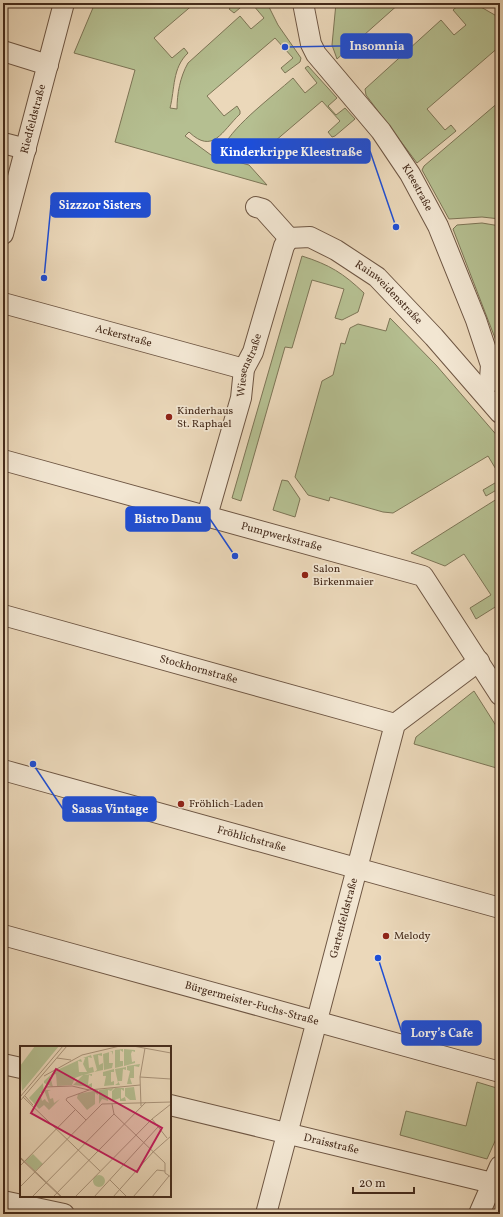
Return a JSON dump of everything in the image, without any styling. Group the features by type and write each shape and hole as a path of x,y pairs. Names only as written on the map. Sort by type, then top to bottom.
{"street":[{"name":"Riedfeldstraße","path":"3,234 64,3"},
{"name":"Kleestraße","path":"303,3 311,44 316,54 381,131 410,174 438,226 474,313 491,365 490,379 483,391"},
{"path":"3,51 48,65"},
{"path":"3,143 26,149"},
{"path":"256,207 263,209 289,238"},
{"name":"Rainweidenstraße","path":"289,238 310,237 336,250 377,277 483,391 500,412"},
{"name":"Wiesenstraße","path":"207,516 241,398 244,369 253,352 284,246 289,238"},
{"name":"Ackerstraße","path":"3,303 244,369"},
{"name":"Pumpwerkstraße","path":"3,460 423,576 500,695"},
{"name":"Stockhornstraße","path":"3,615 395,724"},
{"path":"395,724 479,661"},
{"name":"Gartenfeldstraße","path":"266,1214 286,1133 395,724"},
{"name":"Fröhlichstraße","path":"3,770 500,908"},
{"name":"Bürgermeister-Fuchs-Straße","path":"3,935 500,1072"},
{"path":"3,1064 20,1068"},
{"name":"Draisstraße","path":"171,1105 286,1133 496,1174"},
{"path":"479,1214 496,1174"},
{"path":"3,1201 64,1214"}],"green space":[{"path":"95,3 195,3 154,38 172,58 184,48 188,53 179,65 175,79 170,108 177,109 180,86 188,63 240,16 251,29 264,18 253,5 255,3 267,3 278,25 301,58 300,62 285,73 281,68 293,58 275,38 207,96 224,116 237,106 240,114 217,138 211,141 197,139 189,132 185,136 211,155 249,165 267,185 115,142 135,70 74,53"},
{"path":"236,3 246,3 234,13 229,9"},
{"path":"336,3 400,3 337,59 332,45"},
{"path":"461,3 474,3 500,18 500,46 427,109 445,130 451,125 456,131 417,163 366,95 365,89 441,20 454,35 466,25 453,10"},
{"path":"308,66 337,98 328,106 336,115 345,108 355,119 332,137 328,132 340,121 322,101 254,159 224,151 223,147 236,129 293,78 305,93 317,83 305,68"},
{"path":"500,101 500,219 482,217 449,219 422,170 424,166"},
{"path":"482,223 500,226 500,351 453,229 457,225"},
{"path":"302,256 336,270 364,293 358,312 342,320 335,318 344,289 312,280 292,348 285,347 241,501 232,498"},
{"path":"390,318 436,365 500,439 500,476 488,456 393,513 383,512 330,497 329,501 308,495 295,477 322,381 333,375 341,343 345,344 350,328 358,324 386,331"},
{"path":"282,480 288,481 300,499 295,517 273,510"},
{"path":"500,480 500,488 486,496 483,490"},
{"path":"500,497 500,604 476,619 470,608 491,595 464,554 445,566 411,553"},
{"path":"474,691 500,732 500,769 414,744 416,737"},
{"path":"477,1082 500,1089 500,1130 487,1159 400,1135 406,1111 466,1126"}],"place":[{"name":"Insomnia","path":"285,47"},
{"name":"Kinderkrippe Kleestraße","path":"396,227"},
{"name":"Sizzzor Sisters","path":"44,278"},
{"name":"Kinderhaus St. Raphael","path":"169,417"},
{"name":"Bistro Danu","path":"235,556"},
{"name":"Salon Birkenmaier","path":"305,575"},
{"name":"Sasas Vintage","path":"33,764"},
{"name":"Fröhlich-Laden","path":"181,804"},
{"name":"Melody","path":"386,936"},
{"name":"Lory’s Cafe","path":"378,958"}]}
